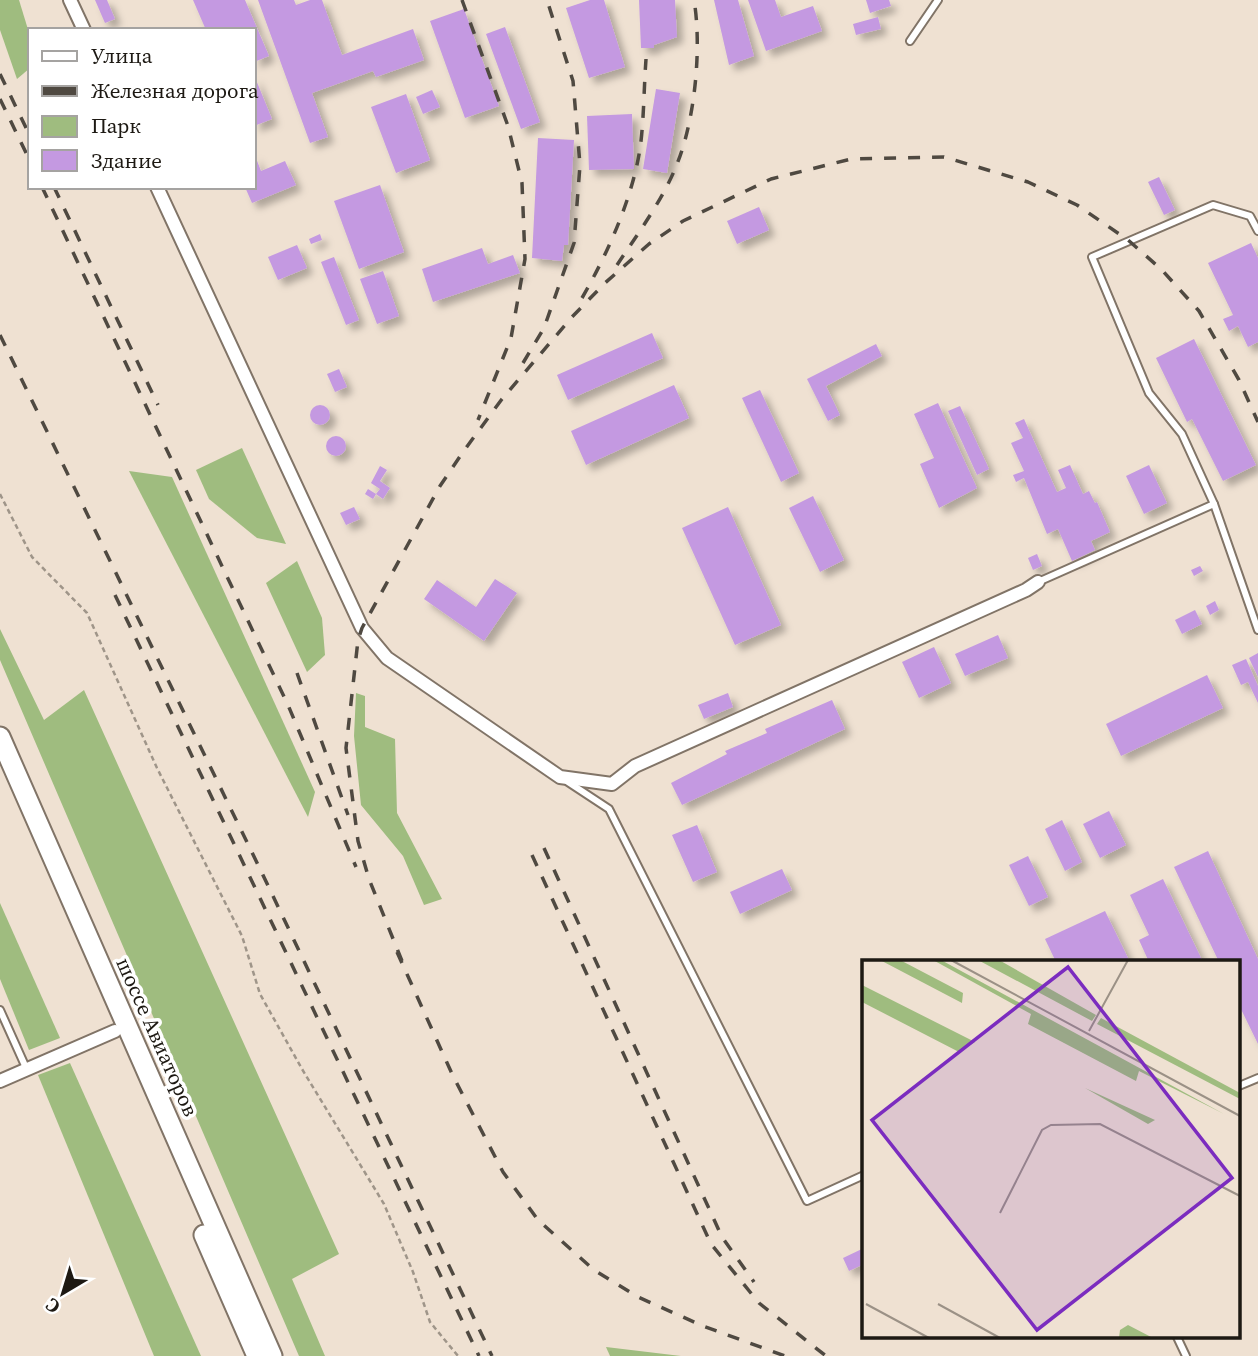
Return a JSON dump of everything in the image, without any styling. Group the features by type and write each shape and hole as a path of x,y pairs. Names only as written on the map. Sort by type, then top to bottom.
{"main road":[{"name":"шоссе Авиаторов","path":"0,737 272,1356"},
{"name":"шоссе Авиаторов","path":"0,769 257,1356"}],"street":[{"path":"70,0 83,28"},
{"path":"158,189 362,628 387,658 560,777 612,784 635,766 1026,590 1038,582"},
{"path":"0,1081 115,1031"}],"lane":[{"path":"910,41 938,0"},
{"path":"1258,231 1250,216 1213,205 1093,257 1149,393 1182,434 1214,504 1258,630"},
{"path":"1038,582 1214,504"},
{"path":"560,777 609,809 807,1201 862,1176"},
{"path":"1,1013 26,1070"},
{"path":"1240,1086 1258,1078"},
{"path":"1177,1338 1186,1356"}],"path":[{"path":"0,494 32,557 87,613 158,768 242,936 260,994 384,1204 413,1272 430,1322 458,1356"}],"green space":[{"path":"0,0 19,0 28,29 28,70 17,79 0,30"},
{"path":"242,448 286,544 257,538 209,499 196,470"},
{"path":"129,471 172,477 315,792 308,817"},
{"path":"297,561 322,618 325,655 307,672 266,583"},
{"path":"0,629 44,720 84,690 339,1254 292,1279 325,1356 299,1356 0,660"},
{"path":"356,693 365,696 365,727 395,739 397,813 442,899 424,905 403,856 361,805 354,736"},
{"path":"0,903 60,1038 29,1050 0,979"},
{"path":"70,1063 201,1356 154,1356 38,1075"},
{"path":"606,1347 681,1356 610,1356"}],"building":[{"path":"95,0 107,0 115,19 105,23"},
{"path":"193,0 245,0 269,56 256,61 256,28 205,28"},
{"path":"258,0 294,0 296,5 310,0 322,0 342,55 413,29 424,60 376,77 373,71 312,93 328,137 310,143"},
{"path":"590,0 604,0 625,67 589,78 566,8"},
{"path":"639,0 675,0 677,37 654,45 654,48 641,48"},
{"path":"714,0 738,0 754,56 729,65"},
{"path":"748,0 775,0 781,17 813,6 822,31 766,51"},
{"path":"866,0 889,0 891,6 870,13"},
{"path":"464,9 499,106 465,118 430,21"},
{"path":"878,17 881,29 856,35 853,24"},
{"path":"505,27 540,122 521,129 486,34"},
{"path":"256,80 272,119 256,125"},
{"path":"656,89 680,93 667,173 643,169"},
{"path":"432,90 440,107 423,114 416,97"},
{"path":"406,94 430,160 396,173 371,107"},
{"path":"632,114 634,169 589,170 587,116"},
{"path":"538,138 574,140 568,245 564,245 562,261 532,258"},
{"path":"256,158 261,171 285,161 296,185 252,203 246,189 256,189"},
{"path":"1159,177 1175,210 1164,215 1148,182"},
{"path":"380,185 404,252 359,269 334,201"},
{"path":"759,207 769,230 737,244 727,221"},
{"path":"320,234 322,240 311,244 309,239"},
{"path":"1251,243 1258,258 1258,342 1248,347 1238,326 1229,331 1223,319 1233,315 1208,263"},
{"path":"297,245 307,268 278,280 268,257"},
{"path":"482,248 488,264 513,255 520,273 433,302 422,269"},
{"path":"334,257 359,320 346,325 321,262"},
{"path":"383,271 399,316 377,324 360,279"},
{"path":"652,333 663,358 568,400 557,375"},
{"path":"1194,339 1256,465 1223,481 1192,419 1187,422 1156,358"},
{"path":"876,344 882,356 826,386 840,415 828,421 807,379"},
{"path":"339,369 347,387 335,392 327,374"},
{"path":"674,385 689,418 586,465 571,431"},
{"path":"760,390 799,473 781,482 742,398"},
{"path":"938,403 977,488 939,508 920,464 934,458 914,414"},
{"path":"320,405 327,408 330,415 327,422 320,425 313,422 310,415 313,408"},
{"path":"960,406 989,469 977,475 948,411"},
{"path":"1024,419 1057,492 1066,488 1058,470 1070,465 1083,494 1089,491 1095,503 1097,502 1110,532 1091,541 1095,550 1072,561 1058,529 1047,534 1024,478 1016,482 1013,475 1024,471 1011,443 1023,438 1015,423"},
{"path":"336,436 343,439 346,446 343,453 336,456 329,453 326,446 329,439"},
{"path":"1149,465 1167,503 1144,514 1126,476"},
{"path":"380,466 387,470 380,481 390,488 383,499 376,494 380,489 371,483"},
{"path":"368,489 376,494 373,499 365,494"},
{"path":"813,496 844,560 820,572 789,508"},
{"path":"354,507 360,519 346,525 340,513"},
{"path":"728,507 781,625 735,645 682,528"},
{"path":"1037,554 1042,566 1033,570 1028,558"},
{"path":"1200,566 1203,571 1194,576 1191,570"},
{"path":"495,579 517,593 484,641 424,599 437,580 476,607"},
{"path":"1215,601 1219,610 1210,615 1206,606"},
{"path":"1195,610 1202,624 1182,634 1175,620"},
{"path":"998,635 1008,658 965,676 955,654"},
{"path":"934,647 951,683 919,698 902,662"},
{"path":"1258,653 1258,677 1249,658"},
{"path":"1246,659 1258,686 1258,703 1248,682 1241,685 1232,665"},
{"path":"1207,675 1223,708 1121,756 1106,724"},
{"path":"728,693 733,707 704,719 698,705"},
{"path":"832,700 845,729 682,805 671,783 727,754 725,751 767,733 765,729"},
{"path":"1109,811 1126,845 1100,858 1083,824"},
{"path":"1062,820 1082,862 1065,871 1045,829"},
{"path":"697,825 717,872 693,882 672,835"},
{"path":"1208,851 1258,959 1258,1044 1240,1007 1240,960 1218,960 1174,867"},
{"path":"1028,856 1048,897 1029,906 1009,865"},
{"path":"782,869 792,890 740,914 730,892"},
{"path":"1163,879 1202,960 1148,960 1139,940 1149,935 1130,895"},
{"path":"1105,911 1129,960 1055,960 1045,939"},
{"path":"862,1249 862,1265 849,1271 843,1258"}],"railway":[{"path":"462,0 508,126 522,183 525,259 511,338 478,420"},
{"path":"523,363 544,328 574,243 580,165 573,81 547,0"},
{"path":"617,265 665,190 683,146 692,105 697,61 694,0"},
{"path":"582,298 611,242 633,181 641,141 646,59"},
{"path":"0,74 28,132"},
{"path":"0,99 28,157"},
{"path":"402,961 369,879 358,841 346,748 358,640 362,628 440,486 502,399 572,317 605,283 649,244 683,221 771,179 851,159 944,157 1028,182 1077,205 1128,240 1162,270 1199,311 1239,380 1258,422"},
{"path":"43,189 288,705 356,867"},
{"path":"55,189 158,405"},
{"path":"0,335 262,873 492,1356"},
{"path":"115,595 479,1356"},
{"path":"297,673 348,815"},
{"path":"544,848 722,1237 754,1282"},
{"path":"532,855 711,1244 759,1303 826,1356"},
{"path":"397,952 453,1076 503,1172 538,1220 594,1270 638,1297 703,1326 785,1356"}]}
